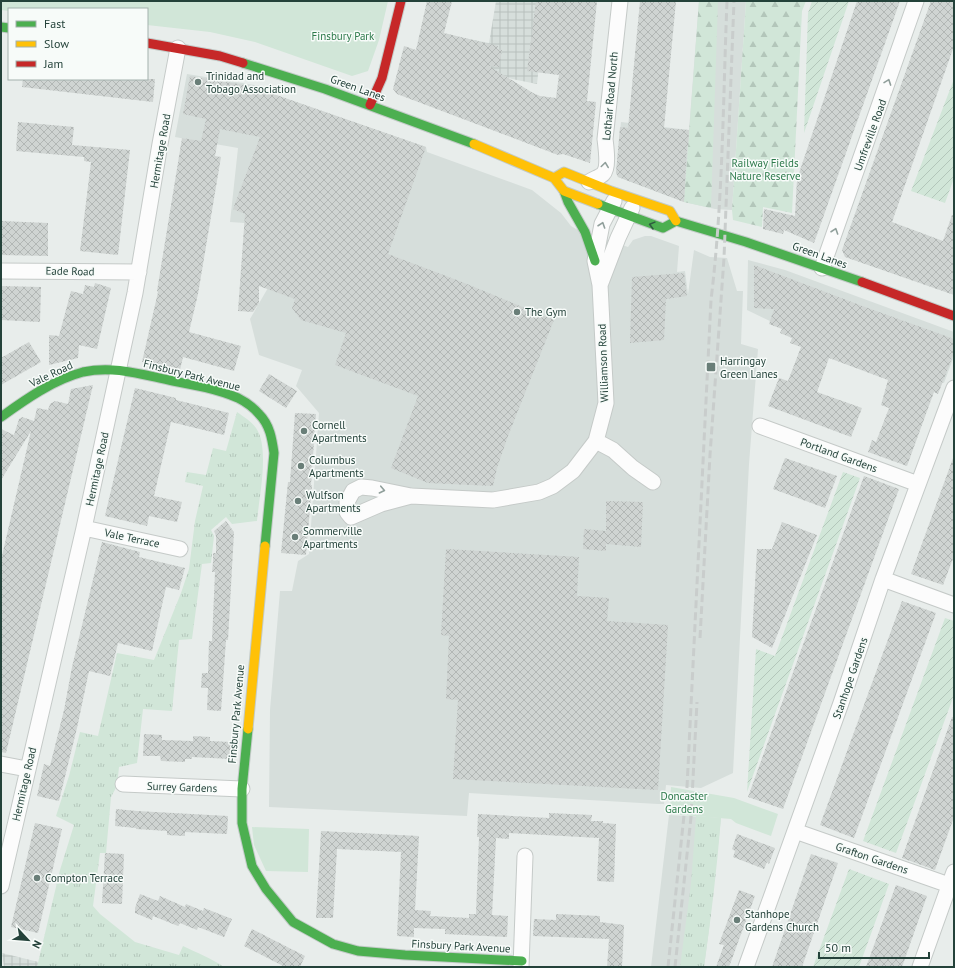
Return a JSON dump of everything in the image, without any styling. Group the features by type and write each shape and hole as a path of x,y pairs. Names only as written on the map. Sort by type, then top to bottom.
{"main road":[{"path":"370,105 382,78 401,1"},
{"name":"Green Lanes","path":"148,43 227,58 325,89 461,139 554,178 564,191 568,202 585,232 595,261"},
{"name":"Green Lanes","path":"554,178 564,172 636,200 670,211 676,221 822,268 954,316"},
{"path":"564,191 608,209 663,228 676,221"},
{"name":"Vale Road","path":"1,417 29,397 58,382 79,374 96,370 118,369"},
{"name":"Finsbury Park Avenue","path":"118,369 230,395 244,401 254,408 264,418 271,432 274,453 272,478 257,617 242,789 242,823 252,866 266,889 293,922 333,944 358,951 521,964"}],"street":[{"name":"Lothair Road North","path":"589,182 603,174 605,170 607,152 605,139 620,1"},
{"name":"Umfreville Road","path":"822,268 916,1"},
{"name":"Hermitage Road","path":"1,886 84,528 130,316 178,48"},
{"name":"Williamson Road","path":"411,496 493,500 539,492 553,486 574,471 596,441 606,403 600,285 595,261 599,234 608,209 618,193"},
{"name":"Williamson Road","path":"600,285 627,216 636,200"},
{"name":"Eade Road","path":"1,271 139,272"},
{"name":"Stanhope Gardens","path":"746,967 839,710 918,484 954,388"},
{"name":"Portland Gardens","path":"760,426 918,484"},
{"path":"596,441 612,450 652,482"},
{"name":"Vale Terrace","path":"84,528 180,549"},
{"path":"884,579 954,605"},
{"path":"1,764 27,769"},
{"name":"Surrey Gardens","path":"123,784 242,789"},
{"name":"Grafton Gardens","path":"795,831 952,878"},
{"path":"521,964 525,856"},
{"path":"920,967 952,878"}],"shaded area":[{"path":"496,1 546,1 537,84 512,79 459,59 464,38 489,43"},
{"path":"699,1 746,1 732,210 715,209 684,202 618,177 616,173 621,122 689,130"},
{"path":"187,74 266,87 266,92 426,147 427,152 532,190 561,213 571,226 576,229 628,247 633,240 645,236 651,236 679,246 677,272 685,271 688,294 694,250 710,257 727,258 737,291 743,291 741,344 758,349 749,464 733,773 701,788 666,785 664,804 469,793 467,816 269,807 270,710 280,591 292,591 298,561 309,554 319,413 296,386 302,370 259,355 250,319 272,281 274,225 230,222 238,148 175,137"},
{"path":"748,260 785,270 954,332 954,356 944,383 772,322 747,310"},
{"path":"669,815 721,818 704,967 651,967"},
{"path":"2,953 59,967 4,967"}],"green space":[{"name":"Finsbury Park","path":"1,1 388,1 379,40 368,71 352,76 255,42 210,32 148,25 148,8 8,8 8,11 1,10"},
{"path":"699,1 718,1 711,208 684,202"},
{"name":"Railway Fields Nature Reserve","path":"746,1 806,1 802,11 792,213 763,207 762,227 733,220 732,210"},
{"path":"812,1 849,1 804,133 808,13"},
{"path":"954,79 954,178 945,203 911,191"},
{"path":"237,412 250,421 256,428 262,447 263,460 257,521 232,524 226,517 211,530 214,536 211,563 202,564 192,639 179,640 172,711 143,709 137,763 119,767 117,786 111,797 106,853 100,853 93,906 100,914 135,942 179,955 183,946 224,967 37,967 60,870 74,825 56,816 69,776 80,732 98,736 117,653 154,660 189,569 195,521 203,486 185,482 187,472 206,475 213,448 226,451"},
{"path":"843,472 860,478 747,792 756,649 775,656"},
{"path":"945,618 954,621 954,695 896,853 863,841"},
{"name":"Doncaster Gardens","path":"671,787 734,798 778,814 771,836 736,823 731,819 670,814"},
{"path":"696,816 721,818 716,874 704,967 680,967 691,884"},
{"path":"252,827 309,829 308,872 266,871 254,845"},
{"path":"849,869 889,884 859,967 813,967"}],"building":[{"path":"427,1 452,1 444,33 498,46 497,49 502,50 499,67 489,66 533,93 540,96 556,98 559,75 527,71 536,1 597,1 587,101 596,102 590,163 563,154 558,155 397,94 393,89 404,46 416,50"},
{"path":"640,1 676,1 664,128 689,130 684,202 618,177 616,173 620,127 628,128"},
{"path":"857,1 900,1 814,243 784,230 783,234 763,229 764,209 795,216 797,179"},
{"path":"931,1 954,1 954,46 892,222 943,241 952,215 954,216 954,295 845,257 842,250"},
{"path":"190,76 262,88 262,90 426,147 388,254 462,282 554,320 508,436 497,468 493,486 428,483 391,468 418,396 335,365 346,333 301,320 292,308 295,299 259,286 259,303 253,312 238,311 245,214 233,209 260,137 220,129 215,156 221,157 198,294 189,332 241,346 234,371 183,357 180,370 142,362 158,292 182,138 201,141 206,119 183,114"},
{"path":"155,79 153,102 22,87 23,80"},
{"path":"18,122 74,127 72,145 130,150 118,255 80,251 91,162 84,161 84,157 16,151"},
{"path":"1,221 48,223 48,256 1,255"},
{"path":"754,265 954,339 954,353 938,394 934,392 907,466 868,452 872,440 876,442 889,408 881,405 888,380 829,358 817,392 862,408 851,437 768,406 779,378 788,381 801,347 790,343 792,338 780,333 782,329 769,324 774,309 754,308"},
{"path":"684,273 687,296 666,299 664,340 630,343 632,277"},
{"path":"95,283 111,288 97,349 79,345 78,358 49,365 49,335 59,336 71,291 83,294 85,285 94,287"},
{"path":"1,286 41,287 40,322 1,320"},
{"path":"29,342 41,362 1,385 1,358"},
{"path":"269,374 297,391 286,408 259,391"},
{"path":"93,385 6,753 1,752 1,560 31,431 1,480 1,429 14,435 19,419 22,417 34,421 37,408 48,410 50,404 55,401 68,404 71,389"},
{"path":"135,388 229,413 224,435 171,422 154,496 182,502 177,522 149,516 147,526 105,516"},
{"path":"295,413 316,414 306,555 281,553 288,482 290,482"},
{"path":"785,458 837,476 825,508 773,489"},
{"path":"953,458 954,556 943,585 911,574"},
{"path":"864,476 899,489 783,809 748,797"},
{"path":"606,501 643,502 641,547 606,544 606,551 583,549 584,529 606,531"},
{"path":"226,521 234,532 228,640 226,640 221,711 207,710 208,688 201,688 202,673 208,673 209,641 212,641 215,572 212,572 213,553 216,553 216,536 214,531"},
{"path":"782,522 817,535 772,648 752,637 757,549 772,549"},
{"path":"102,542 140,552 139,557 185,568 179,590 166,587 152,651 118,643 110,676 89,671 59,801 37,796 44,764 50,766"},
{"path":"446,549 579,557 577,596 609,598 607,621 668,625 658,790 453,779 458,700 446,699 449,636 441,635"},
{"path":"902,601 936,613 854,838 820,825"},
{"path":"952,717 954,717 954,817 935,870 902,858"},
{"path":"144,734 162,735 162,740 193,741 193,736 210,737 210,741 231,742 231,759 192,757 192,759 185,759 185,762 161,761 160,756 143,756"},
{"path":"116,809 228,816 227,834 185,832 185,836 167,835 167,831 115,826"},
{"path":"549,813 592,815 591,821 603,821 603,823 616,824 614,882 597,881 599,838 509,833 509,839 496,838 492,915 508,916 507,937 445,934 445,929 414,928 414,937 397,936 401,852 337,849 333,918 316,918 321,831 419,836 415,910 431,911 430,916 469,918 469,914 476,914 479,837 477,837 478,814 549,818"},
{"name":"Compton Terrace","path":"35,823 62,829 38,933 11,927"},
{"path":"737,834 775,848 769,864 767,862 764,869 733,857 735,851 732,849"},
{"path":"105,853 124,854 122,904 102,903"},
{"path":"811,854 838,863 802,967 772,967"},
{"path":"896,885 927,896 902,967 866,967"},
{"name":"Stanhope Gardens Church","path":"739,890 755,896 729,967 716,967 724,945 719,944"},
{"path":"140,894 158,901 160,896 185,907 186,904 203,911 204,908 232,919 224,937 198,927 197,930 180,923 178,926 153,916 152,920 135,913 135,908"},
{"path":"556,914 600,916 600,922 624,925 622,967 607,967 609,939 533,936 534,919 556,920"},
{"path":"252,929 305,956 300,967 285,967 244,946"}],"railway":[{"path":"668,967 687,787 711,300 720,188 727,1"},
{"path":"700,638 710,455 724,258 734,1"},
{"path":"675,967 691,817 697,702"}],"traffic: fast":[{"path":"1,27 8,28"},
{"path":"243,63 325,89 474,144"},
{"path":"564,191 568,202 585,232 595,261"},
{"path":"598,204 663,228 676,221 746,242 862,282"},
{"path":"1,417 50,385 72,375 95,370 117,370 140,374 206,388 238,398 247,403 263,418 270,432 274,453 265,546"},
{"path":"248,729 242,789 242,823 252,866 266,889 293,922 333,944 358,951 522,961"}],"traffic: slow":[{"path":"474,144 554,178 564,191 598,204"},
{"path":"554,178 564,172 611,191 670,211 676,221"},
{"path":"248,729 265,546"}],"traffic: jam":[{"path":"370,105 382,78 401,1"},
{"path":"148,43 220,56 243,63"},
{"path":"862,282 954,316"}],"place":[{"name":"Trinidad and Tobago Association","path":"198,82"},
{"name":"The Gym","path":"517,312"},
{"name":"Harringay Green Lanes","path":"711,367"},
{"name":"Cornell Apartments","path":"304,431"},
{"name":"Columbus Apartments","path":"301,466"},
{"name":"Wulfson Apartments","path":"298,501"},
{"name":"Sommerville Apartments","path":"295,537"},
{"name":"Compton Terrace","path":"37,878"},
{"name":"Stanhope Gardens Church","path":"737,920"}]}
